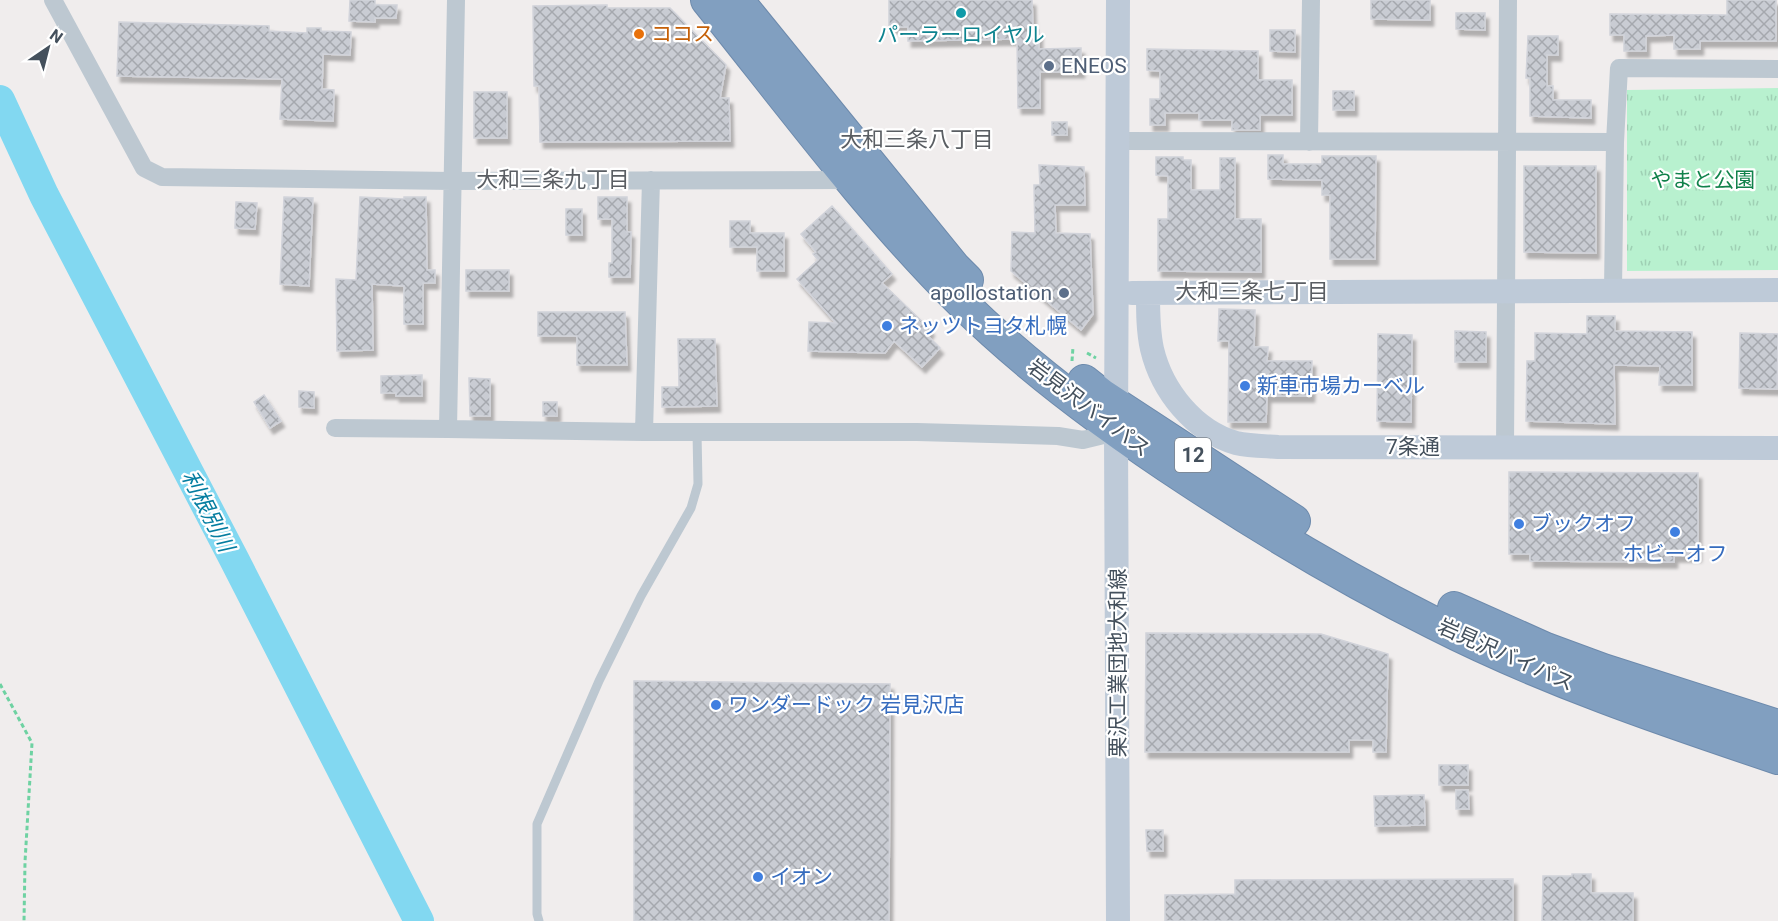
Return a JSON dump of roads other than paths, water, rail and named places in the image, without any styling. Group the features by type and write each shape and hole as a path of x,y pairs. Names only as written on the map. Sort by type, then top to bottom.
{"highway":[{"name":"岩見沢バイパス","path":"707,0 916,256 964,305 1034,367 1117,419 1383,573 1439,602 1545,649 1778,726"},
{"name":"岩見沢バイパス","path":"737,0 954,267 1117,419 1312,558 1434,623 1506,657 1591,692 1778,758"}],"street":[{"path":"53,0 144,168 162,177 452,181 852,180"},
{"path":"448,429 456,0"},
{"name":"栗沢工業団地大和線","path":"1118,0 1118,921"},
{"path":"1309,142 1311,0"},
{"path":"1505,448 1508,0"},
{"path":"1612,290 1619,68 1778,69"},
{"path":"1117,141 1615,142"},
{"path":"644,432 651,180"},
{"path":"1118,292 1778,290"},
{"name":"7条通","path":"1148,293 1152,349 1167,387 1197,423 1236,443 1259,446 1778,448"},
{"path":"335,428 644,432 917,432 1058,436 1083,440 1117,419"}],"lane":[{"path":"539,921 537,914 537,824 599,681 640,596 691,508 698,484 697,432"}],"waterway":[{"name":"利根別川","path":"0,100 44,195 419,921"}],"place":[{"name":"パーラーロイヤル","path":"961,13"},
{"name":"ココス","path":"639,34"},
{"name":"ENEOS","path":"1049,66"},
{"name":"apollostation","path":"1064,293"},
{"name":"ネッツトヨタ札幌","path":"887,326"},
{"name":"新車市場カーベル","path":"1245,386"},
{"name":"ブックオフ","path":"1519,524"},
{"name":"ホビーオフ","path":"1675,532"},
{"name":"ワンダードック 岩見沢店","path":"716,705"},
{"name":"イオン","path":"758,877"}],"district":[{"name":"大和三条八丁目","path":"917,139"},
{"name":"大和三条九丁目","path":"553,179"},
{"name":"大和三条七丁目","path":"1252,291"}],"park label":[{"name":"やまと公園","path":"1703,180"}]}
